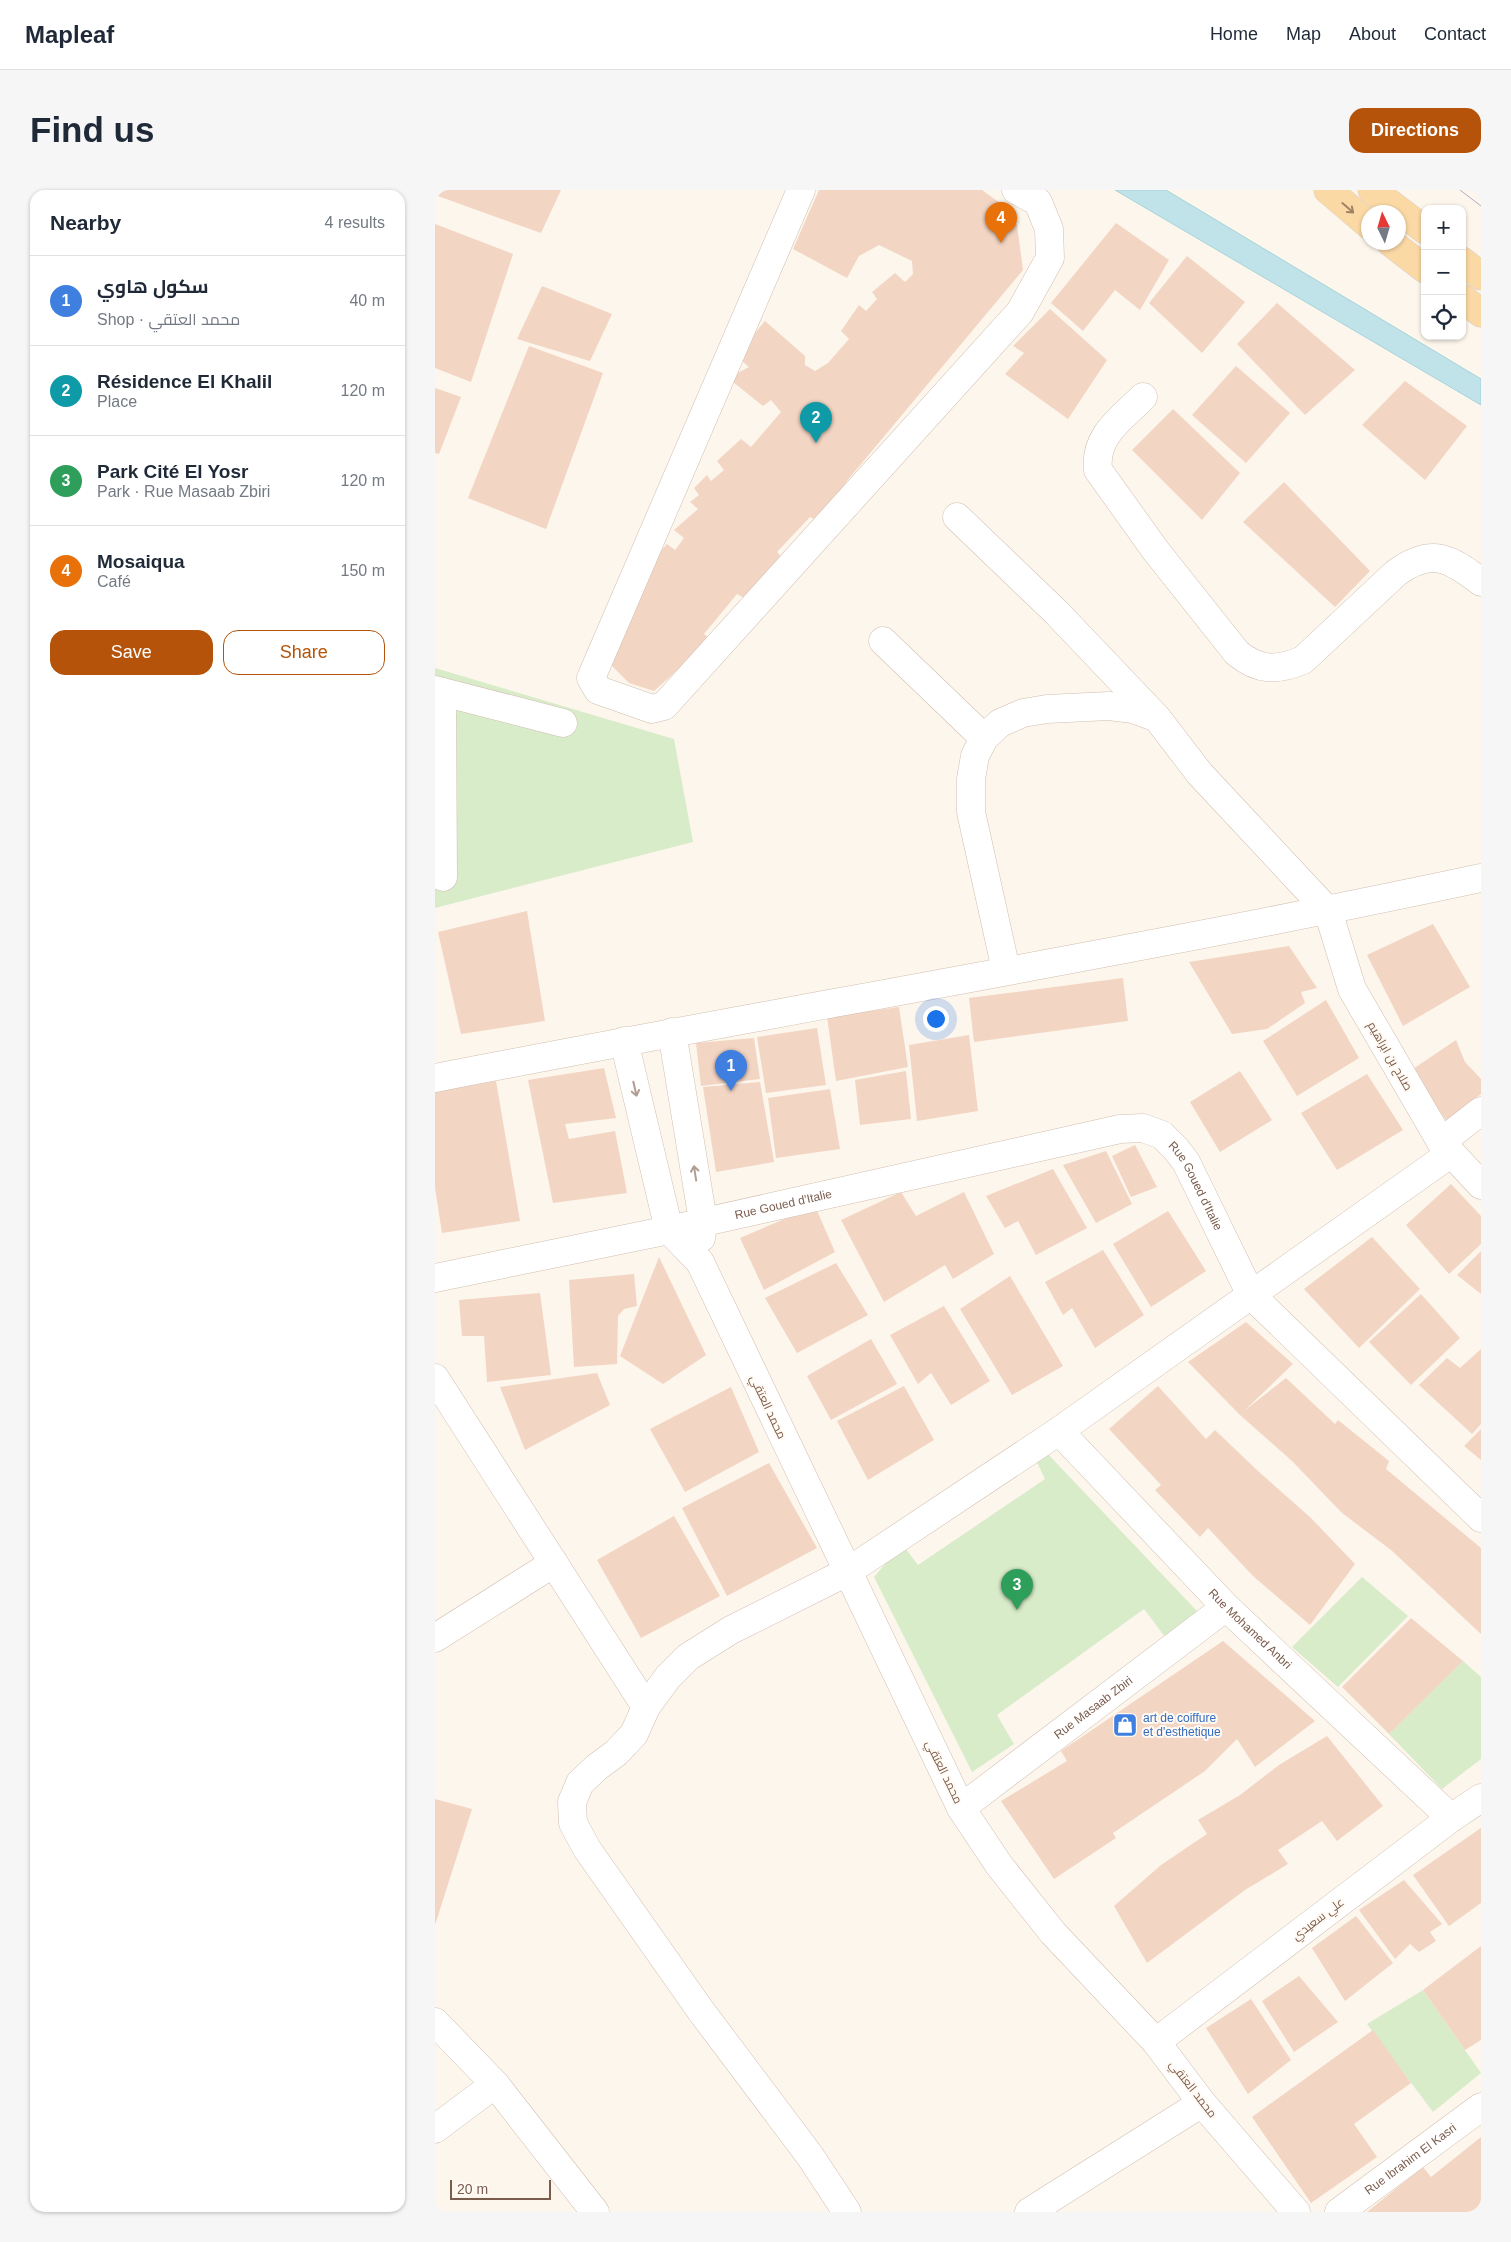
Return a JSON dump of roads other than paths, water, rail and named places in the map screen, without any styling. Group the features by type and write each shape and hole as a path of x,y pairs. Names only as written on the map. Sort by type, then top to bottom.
{"main road":[{"path":"1328,190 1361,218"},
{"path":"1372,190 1421,227"},
{"path":"1400,250 1421,266"},
{"path":"1466,264 1481,276"},
{"path":"1466,301 1481,313"}],"street":[{"path":"801,190 591,678 598,690 652,710 664,706 1020,312 1050,258 1049,229 1038,202 1016,190"},
{"path":"1143,397 1107,432 1099,446 1098,470 1168,566 1237,653 1251,664 1269,668 1287,667 1303,660 1396,573 1409,564 1426,558 1442,559 1457,563 1481,582"},
{"path":"957,517 1056,612 1157,718 1200,774 1328,911"},
{"path":"883,641 984,738"},
{"path":"443,877 438,691 563,724"},
{"path":"1006,970 971,812 972,771 975,756 984,738 1000,723 1023,713 1047,709 1109,706 1133,709 1157,718"},
{"path":"435,1078 672,1032 1328,911 1481,878"},
{"name":"صلاح بن ابراهيم","path":"1328,911 1352,989 1445,1148 1481,1185"},
{"name":"محمد العتقي","path":"672,1032 703,1221 700,1262"},
{"path":"624,1041 669,1230"},
{"path":"847,2212 810,2156 701,2011 592,1856 573,1823 572,1802 580,1783 597,1767 617,1754 633,1734 646,1707 668,1677 688,1656 731,1630 847,1572 1059,1432 1251,1294 1445,1148 1481,1111"},
{"name":"Rue Goued d'Italie","path":"435,1278 669,1230 1120,1129 1143,1128 1162,1135 1186,1162 1251,1294 1481,1518"},
{"name":"محمد العتقي","path":"669,1230 700,1262 961,1808 999,1865 1053,1933 1156,2042 1202,2103 1296,2212"},
{"path":"435,1378 646,1707"},
{"name":"Rue Mohamed Anbri","path":"1059,1432 1226,1607 1451,1818"},
{"path":"435,1638 554,1564"},
{"name":"Rue Masaab Zbiri","path":"961,1808 1226,1607"},
{"name":"علي سعيدي","path":"1156,2042 1451,1818 1481,1798"},
{"path":"435,2022 495,2084 595,2212"},
{"path":"435,2129 495,2084"},
{"path":"1029,2212 1202,2103"},
{"name":"Rue Ibrahim El Kasri","path":"1339,2212 1481,2106"}],"water":[{"path":"1115,190 1166,190 1481,379 1481,405"}],"tram line":[{"path":"1460,190 1481,206"}],"place":[{"name":"Mosaiqua","path":"1001,243"},
{"name":"Résidence El Khalil","path":"816,443"},
{"name":"سكول هاوي","path":"731,1091"},
{"name":"Park Cité El Yosr","path":"1017,1610"},
{"name":"art de coiffure et d'esthetique","path":"1125,1725"}]}
